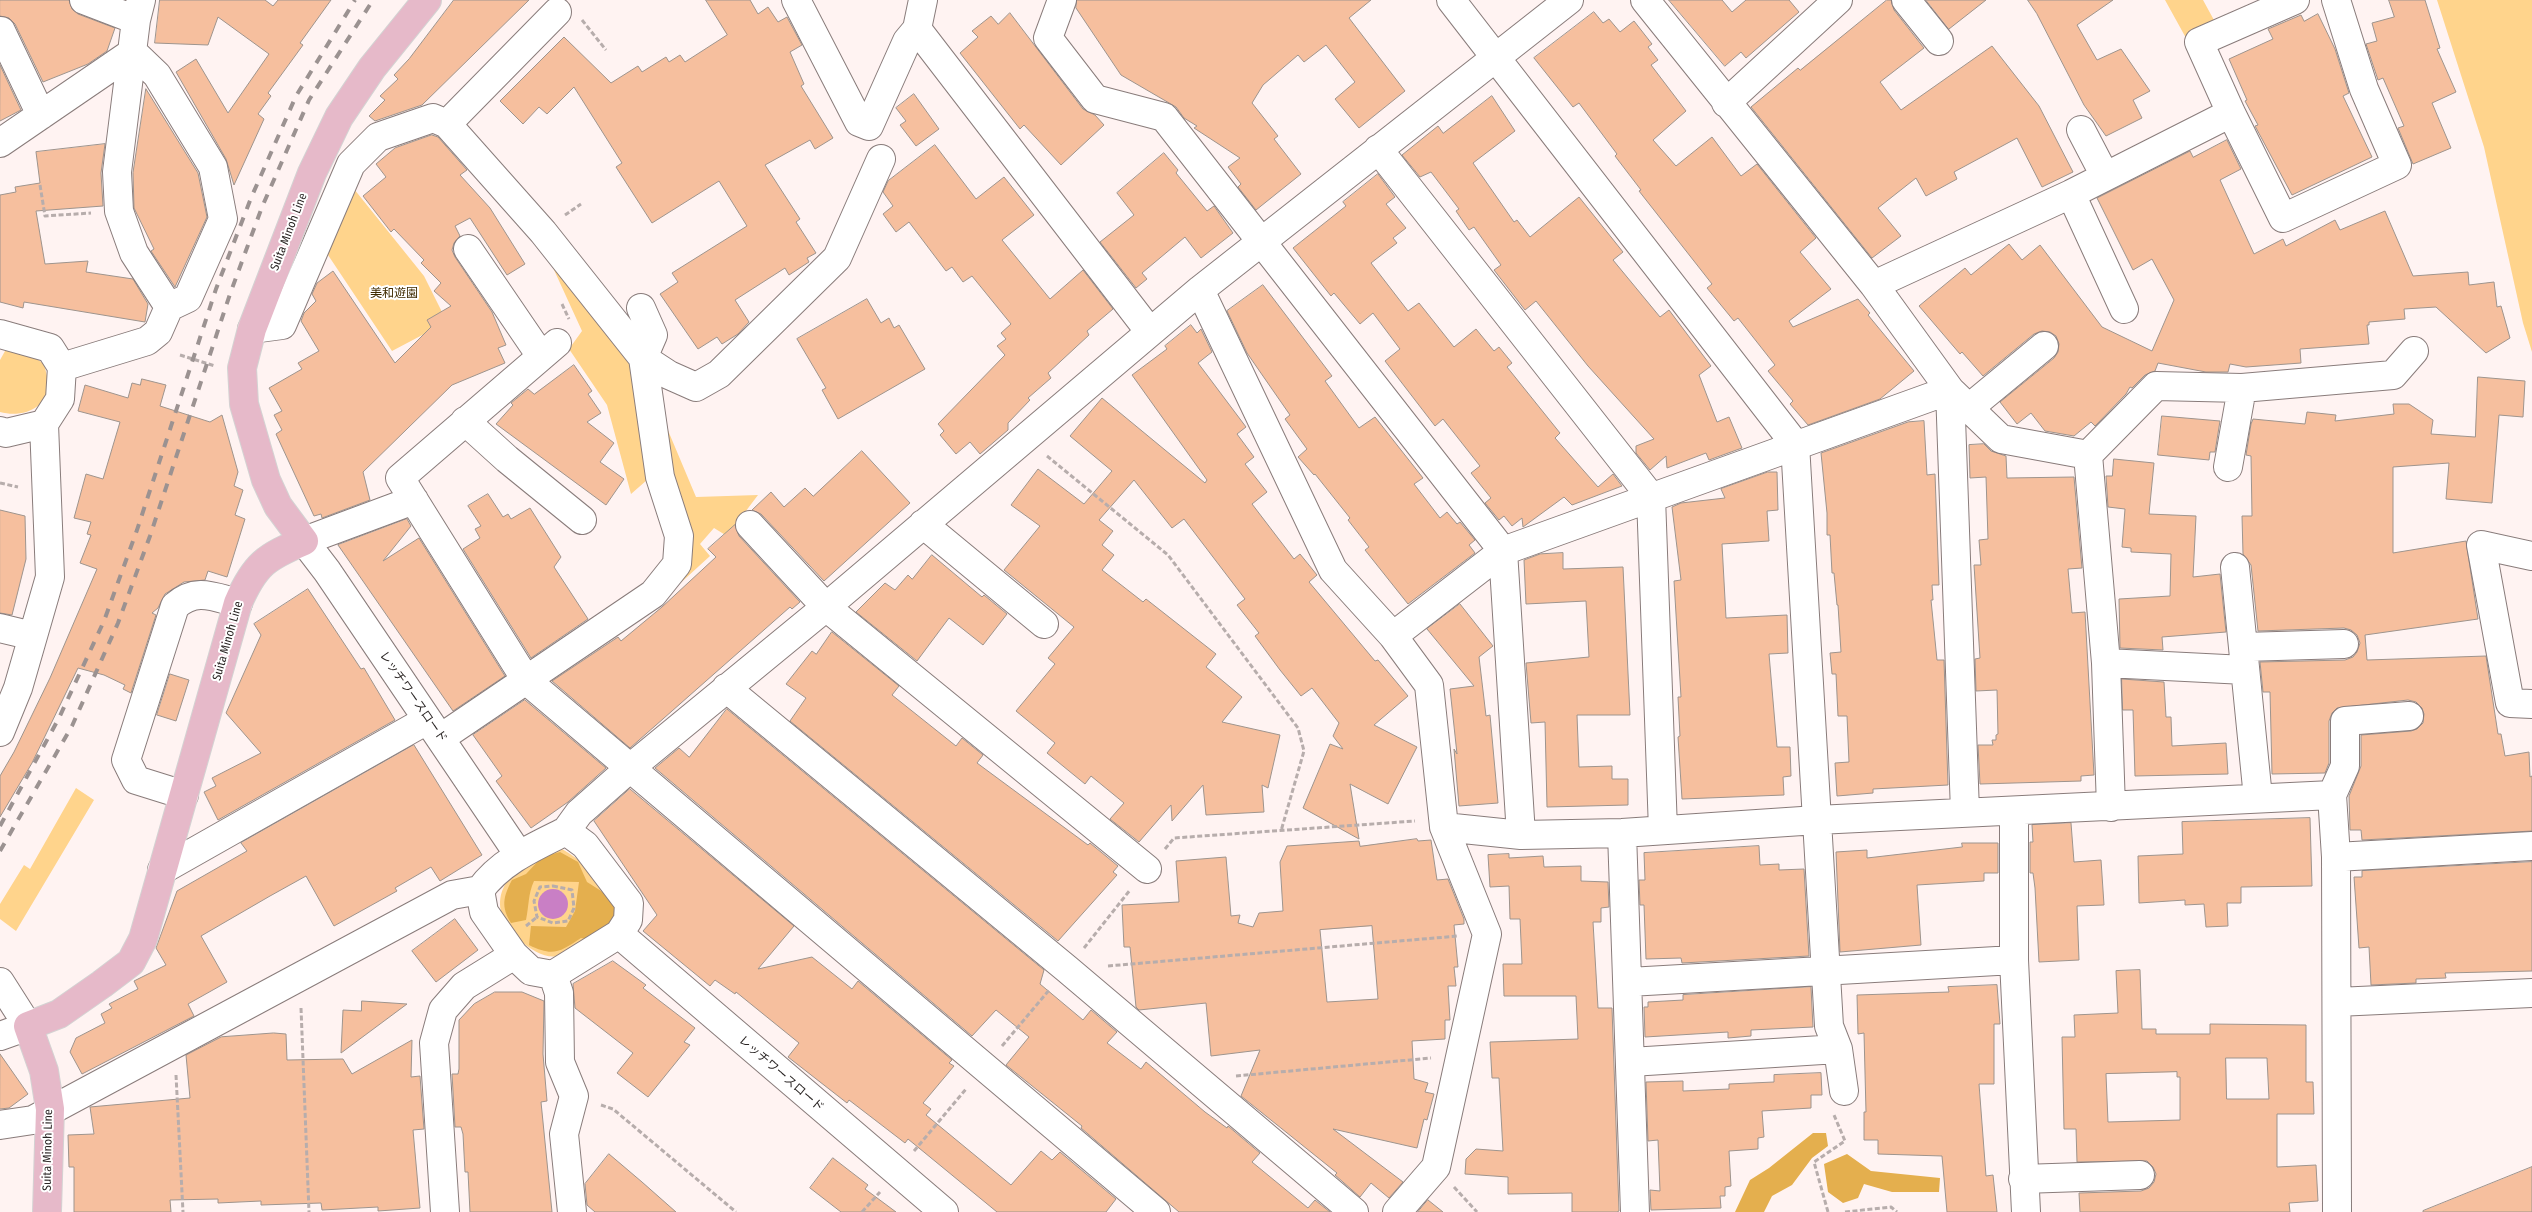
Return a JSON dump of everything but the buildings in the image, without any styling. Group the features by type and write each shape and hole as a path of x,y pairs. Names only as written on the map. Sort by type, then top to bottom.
{"main road":[{"name":"Suita Minoh Line","path":"47,1212 50,1109 44,1071 28,1026 58,1014 131,962 143,939 238,603 255,570 273,553 304,541 278,506 266,480 244,404 242,368 252,329 312,173 339,117 372,68 427,0"}],"street":[{"path":"84,0 139,10 117,172 119,211 134,253 169,306"},
{"path":"796,0 859,122 869,126 906,41 917,29 923,0"},
{"path":"1062,0 1048,38 1095,99 1164,116 1503,551 1521,834"},
{"path":"1452,0 1796,444 1829,1026 1838,1049 1839,1100"},
{"path":"0,1126 33,1120 50,1109 452,895 480,890 491,875 519,854 566,832 579,813 630,768 826,607 1024,437 1200,290 1569,0"},
{"path":"1646,0 1726,103 1874,285 1959,399 2001,439 2088,455"},
{"path":"1906,0 1939,41"},
{"path":"2295,0 2199,42 2231,113 2283,218 2397,165 2364,89 2336,0"},
{"path":"1726,103 1832,2"},
{"path":"447,124 568,13"},
{"path":"917,29 1150,332"},
{"path":"1,31 41,115"},
{"path":"0,143 133,52"},
{"path":"62,366 147,340 158,332 169,306 188,298 223,219 213,167 157,75 133,52"},
{"path":"1874,285 2071,194 2231,113"},
{"path":"252,329 282,325 351,164 378,138 433,118 447,124 543,232 643,358 669,375 696,387 719,374 837,258 881,159"},
{"path":"2081,130 2106,176"},
{"path":"1378,149 1650,496 1664,830"},
{"path":"2071,194 2124,309"},
{"path":"468,249 549,350 400,478 526,680 1156,1212"},
{"path":"1200,290 1332,570 1393,636 1429,684 1444,827 1487,934 1436,1167 1397,1212"},
{"path":"162,870 526,680 653,594 677,564 679,536 660,477 643,358 653,336 641,308"},
{"path":"0,334 50,348 62,366 60,399 44,424 50,577 18,688 0,732"},
{"path":"1393,636 1503,551 1796,444 1959,399 2044,346"},
{"path":"2111,807 2106,663 2088,455 2156,386 2242,388 2393,375 2414,351"},
{"path":"2228,467 2242,388"},
{"path":"1959,399 1964,812"},
{"path":"466,421 507,459 582,520"},
{"path":"0,432 6,433 44,424"},
{"path":"304,541 414,500"},
{"path":"923,524 1044,624"},
{"path":"750,525 826,607 1146,869"},
{"name":"レッチワースロード","path":"304,541 327,571 519,854"},
{"path":"2532,556 2481,546 2510,703 2532,704"},
{"path":"2236,567 2258,798"},
{"path":"184,795 136,780 126,760 175,606 186,596 201,594 238,603"},
{"path":"0,628 33,636"},
{"path":"2106,663 2244,659 2344,644"},
{"path":"726,688 1067,969 1354,1212"},
{"path":"2337,1212 2336,857 2332,795 2344,766 2346,721 2409,716"},
{"path":"1444,827 1521,834 1622,833 1964,812 2111,807 2332,795"},
{"path":"2014,810 2014,960 2026,1212"},
{"path":"480,890 484,912 514,955 531,970 553,975 619,934 628,920 628,902 585,844 566,832"},
{"path":"1622,833 1629,982 1635,1212"},
{"path":"2336,857 2532,846"},
{"name":"レッチワースロード","path":"619,934 944,1212"},
{"path":"445,1212 434,1044 443,1010 464,986 514,955"},
{"path":"1629,982 2014,960"},
{"path":"553,975 560,993 560,1062 574,1096 564,1134 572,1212"},
{"path":"0,982 28,1026 0,1036"},
{"path":"2337,1002 2532,993"},
{"path":"1631,1062 1838,1049"},
{"path":"2023,1179 2140,1175"}],"path":[{"path":"568,13 606,50"},
{"path":"40,185 44,216 119,211"},
{"path":"569,212 581,204"},
{"path":"180,355 220,368"},
{"path":"1024,437 1168,555 1298,728 1304,752 1281,831"},
{"path":"0,483 19,488"},
{"path":"912,1153 1067,969 1146,869 1174,838 1428,820 1444,827"},
{"path":"553,886 572,890 574,908 568,921 553,923 537,917 534,901 540,888 553,886"},
{"path":"1067,969 1487,934"},
{"path":"299,977 309,1212"},
{"path":"174,1044 183,1212"},
{"path":"1209,1089 1229,1077 1460,1056"},
{"path":"574,1096 613,1109 736,1212"},
{"path":"1828,1212 1814,1162 1845,1141 1834,1118 1839,1100"},
{"path":"1436,1167 1478,1212"},
{"path":"862,1212 885,1186"},
{"path":"1845,1212 1891,1207 1897,1212"}],"green space":[{"path":"2165,0 2203,0 2215,22 2186,38"},
{"path":"2437,0 2532,0 2532,352 2523,323 2484,147"},
{"name":"美和遊園","path":"354,189 424,276 447,322 392,351 326,252"},
{"path":"549,259 632,363 647,480 631,494 607,405 569,349 582,331"},
{"path":"9,344 17,345 44,364 48,383 47,392 39,405 17,414 0,412 0,360"},
{"path":"659,409 696,497 758,495 727,536 714,528 700,544 710,556 675,588 684,574 666,472"},
{"path":"76,788 94,800 16,931 0,919 0,904 24,865 30,869"},
{"path":"562,849 583,864 595,878 602,896 607,921 566,953 552,956 543,955 524,944 509,927 501,911 501,899 504,887 519,869 540,856"}],"shaded area":[{"path":"560,852 578,862 587,882 617,901 624,919 595,941 581,938 562,950 550,952 529,945 531,926 566,927 575,911 579,882 534,881 526,920 511,923 504,902 512,880 526,874 542,857"},
{"path":"553,889 559,890 567,898 567,910 559,918 553,919 547,918 539,910 538,904 539,898 547,890"},
{"path":"1813,1133 1826,1133 1828,1146 1812,1158 1792,1185 1772,1196 1764,1212 1735,1212 1750,1180 1769,1168"},
{"path":"1847,1154 1871,1171 1940,1178 1939,1192 1892,1192 1864,1184 1858,1198 1843,1203 1828,1192 1824,1164"}],"railway":[{"path":"0,826 59,718 104,621 137,530 216,289 251,198 296,96 355,0"},
{"path":"0,851 72,726 118,623 150,536 230,294 262,207 309,100 373,0"}]}
